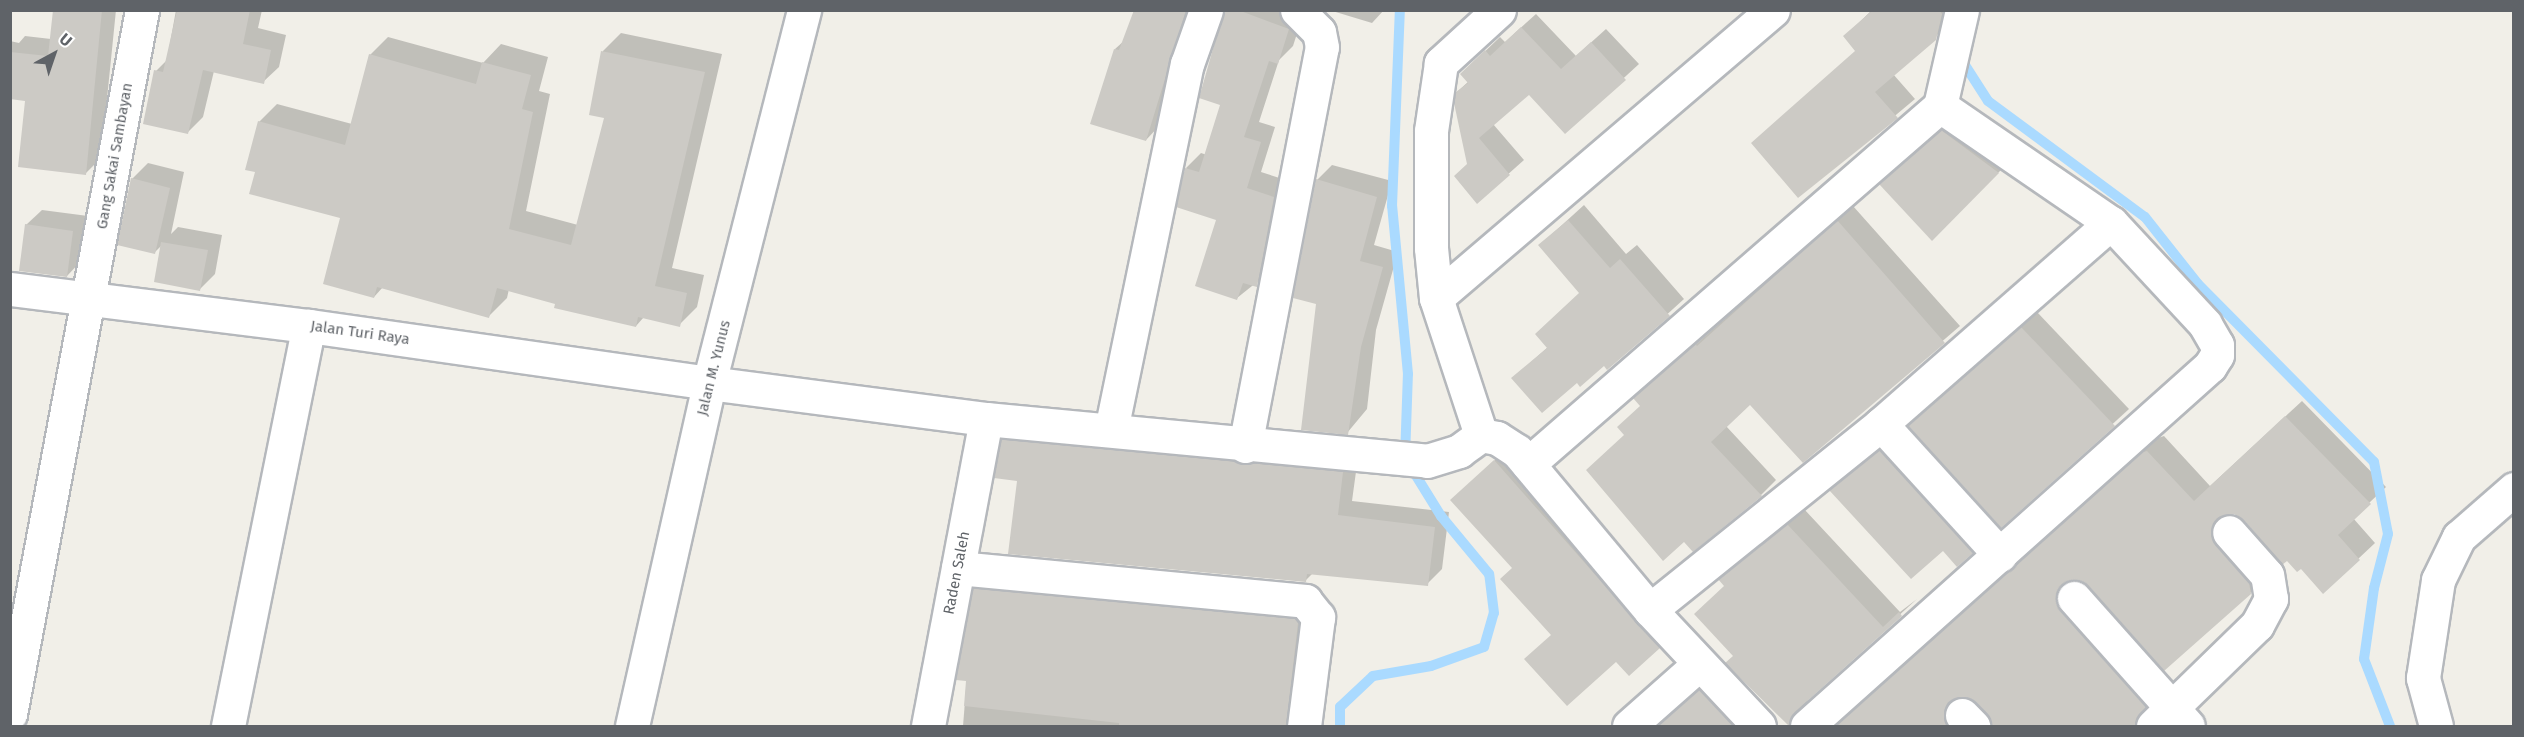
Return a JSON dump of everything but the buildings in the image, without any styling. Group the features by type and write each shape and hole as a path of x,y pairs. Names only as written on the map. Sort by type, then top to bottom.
{"street":[{"name":"Gang Sakai Sambayan","path":"10,714 90,302 142,10"},
{"name":"Jalan M. Yunus","path":"632,726 709,383 804,10"},
{"path":"1111,430 1186,64 1206,10"},
{"path":"1245,446 1322,47 1319,33 1297,10"},
{"path":"1498,10 1447,55 1438,76 1431,131 1431,248 1436,298 1481,435 1497,438 1528,464 1698,665 1759,726"},
{"path":"1436,298 1773,10"},
{"path":"1528,464 1940,106 1962,10"},
{"path":"1807,726 2210,366 2217,356 2217,345 2205,324 2111,223 1940,106"},
{"path":"1650,610 1881,424 2111,223"},
{"name":"Jalan Turi Raya","path":"10,289 90,302 309,326 709,383 986,419 1111,430 1245,446 1427,461 1459,451 1481,435"},
{"path":"228,726 309,326"},
{"name":"Raden Saleh","path":"932,726 986,419"},
{"path":"1881,424 2000,555"},
{"path":"2436,726 2423,678 2438,580 2459,537 2514,489"},
{"path":"2074,598 2171,721 2257,625 2271,599 2272,587 2258,564 2229,532"},
{"path":"958,568 1305,601 1318,617 1304,726"},
{"path":"1629,726 1698,665"}],"waterway":[{"path":"1340,726 1340,707 1373,676 1431,666 1484,647 1494,613 1489,574 1441,516 1405,458 1408,374 1392,206 1400,10"},
{"path":"1964,55 1963,62 1988,101 2145,217 2198,284 2374,462 2388,534 2374,588 2364,659 2390,726"}]}
